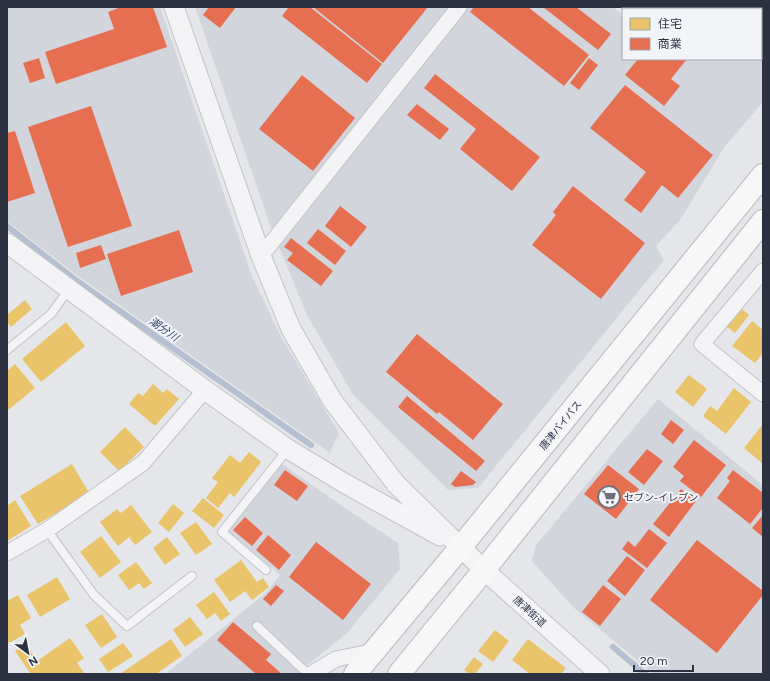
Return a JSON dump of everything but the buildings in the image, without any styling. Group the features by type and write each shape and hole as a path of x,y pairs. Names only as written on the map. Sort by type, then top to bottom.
{"highway":[{"name":"唐津バイパス","path":"355,674 460,548 763,175"},
{"path":"399,674 763,221"}],"street":[{"path":"174,7 261,256 291,329 332,400 396,484 460,548"},
{"path":"261,256 459,7"},
{"path":"7,243 205,390 288,449 344,483 460,548"},
{"path":"763,271 702,344 763,394"},
{"path":"7,553 47,530 142,463 205,390"},
{"name":"唐津街道","path":"460,548 600,674"},
{"path":"312,674 336,660 375,651"}],"lane":[{"path":"7,350 51,314 69,289"},
{"path":"266,570 222,532 288,449"},
{"path":"47,530 94,595 127,626 192,576"},
{"path":"257,626 308,674"}],"shaded area":[{"path":"7,7 160,7 252,276 281,337 339,433 330,453 78,276 7,221"},
{"path":"195,7 613,7 622,14 622,60 762,60 762,8 668,8 763,7 763,102 725,146 680,220 656,246 664,260 478,488 448,490 353,395 307,315 270,225"},
{"path":"658,399 763,485 763,674 654,674 574,608 532,561 536,545"},
{"path":"282,464 398,543 400,569 347,633 309,664 300,674 165,674 266,593 280,575 227,530"}],"waterway":[{"name":"潮分川","path":"7,226 77,281 311,445"},
{"name":"潮分川","path":"613,647 645,674"}],"place":[{"name":"セブン-イレブン","path":"609,497"}]}
